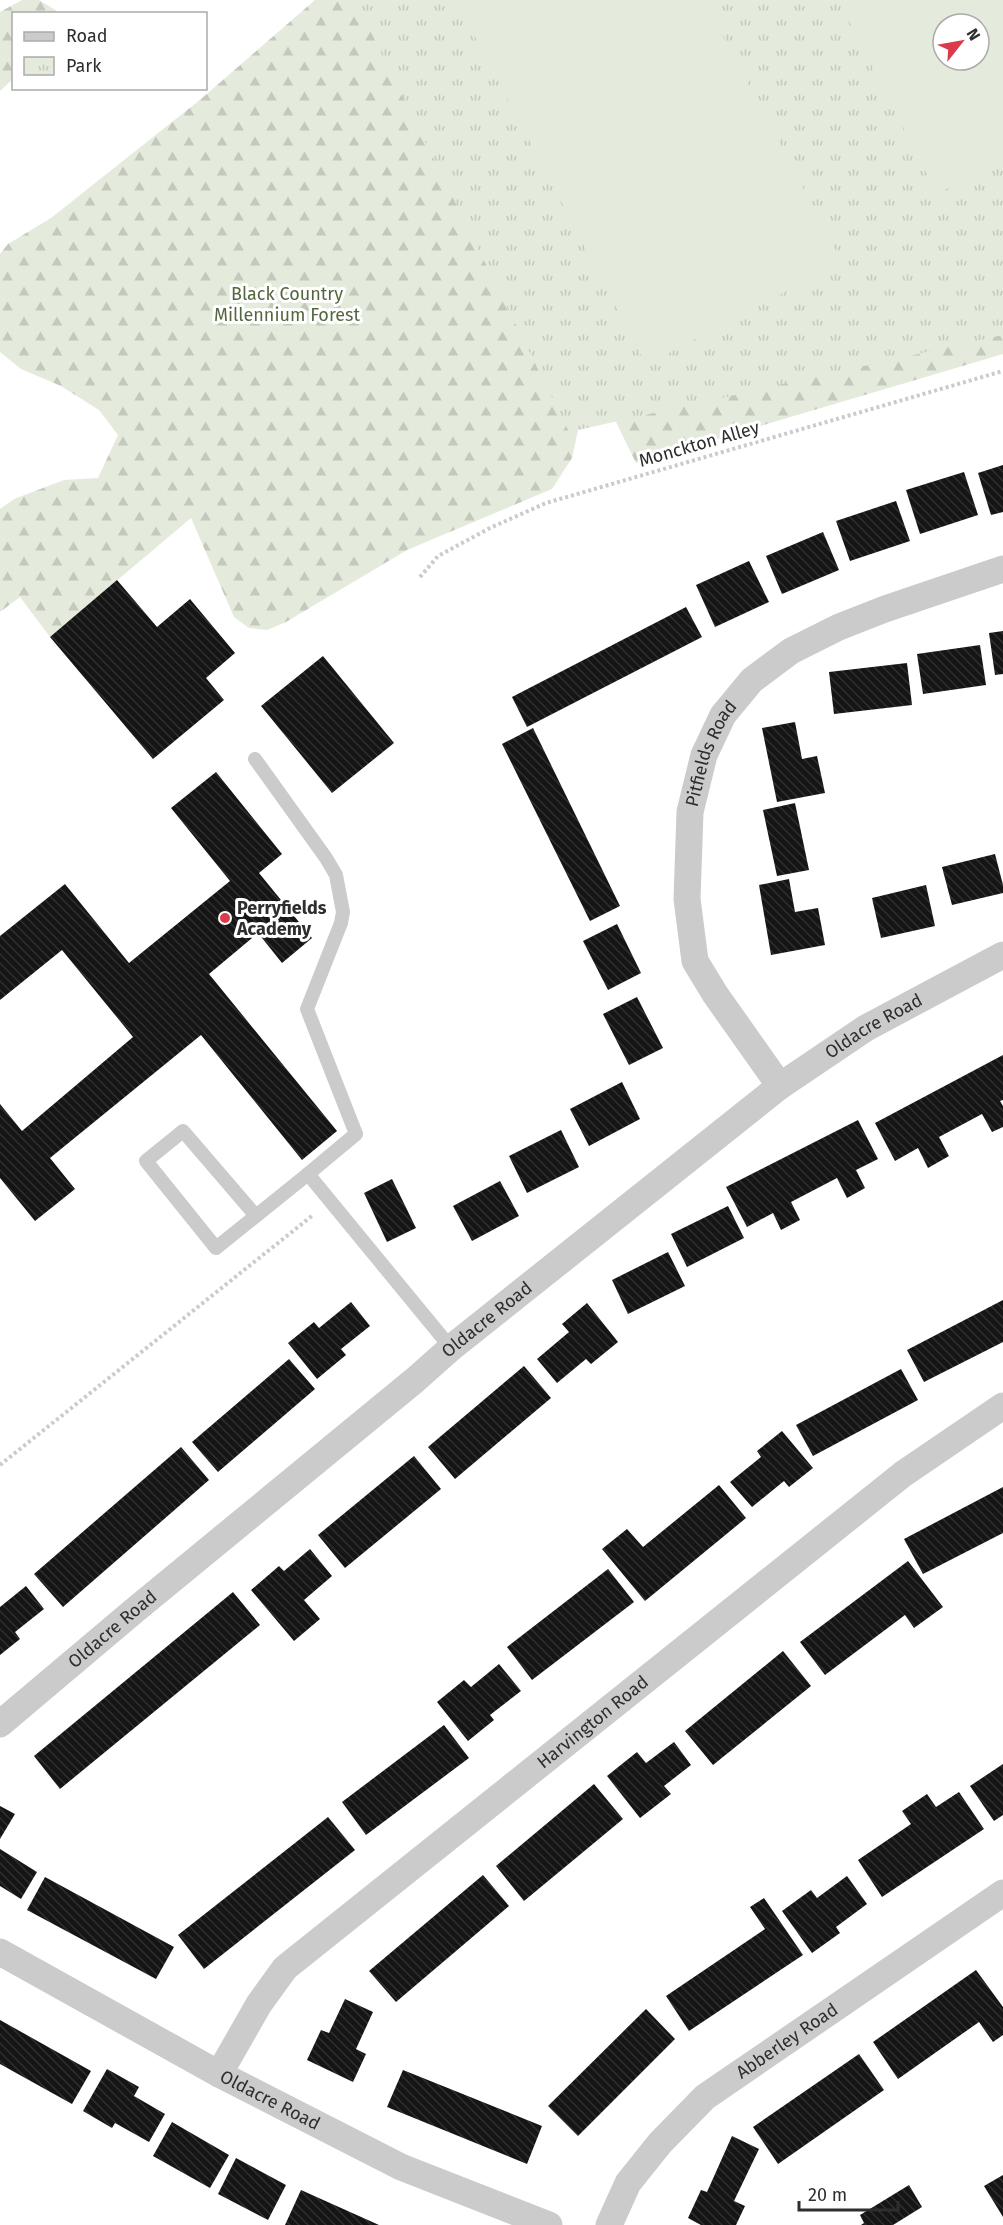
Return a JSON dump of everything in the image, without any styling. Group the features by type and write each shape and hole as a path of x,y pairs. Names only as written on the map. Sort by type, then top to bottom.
{"street":[{"name":"Pitfields Road","path":"780,1086 715,994 695,961 687,899 690,813 704,755 723,715 752,680 791,651 839,627 885,609 1003,569"},
{"name":"Oldacre Road","path":"0,1724 451,1348 780,1086 866,1028 1003,955"},
{"name":"Harvington Road","path":"219,2074 260,2004 285,1968 903,1474 1003,1406"},
{"name":"Abberley Road","path":"609,2225 628,2183 660,2143 705,2097 1003,1893"},
{"name":"Oldacre Road","path":"0,1952 219,2074 401,2167 549,2225"}],"lane":[{"path":"255,759 336,875 342,901 341,924 307,1009 356,1134 216,1248 146,1161 183,1131 255,1216"},
{"path":"309,1174 451,1348"}],"path":[{"name":"Monckton Alley","path":"420,577 438,556 490,528 546,503 1003,371"},
{"path":"0,1465 330,1202"}],"green space":[{"path":"22,0 39,0 57,11 12,12 12,80 0,91 0,12"},
{"name":"Black Country Millennium Forest","path":"315,0 389,0 578,430 572,458 552,489 407,550 286,622 267,630 249,628 234,617 191,518 50,637 20,597 0,612 0,509 14,499 64,480 98,478 118,435 99,410 61,386 21,369 0,352 0,254 8,244 51,218 201,99"},
{"path":"355,0 1003,0 1003,335 569,432"},
{"path":"456,0 704,0 842,262 646,365"},
{"path":"838,0 1003,0 1003,160 937,194"},
{"path":"1003,236 1003,354 636,463 616,422 628,396"}],"building":[{"path":"1003,465 1003,512 991,515 978,473"},
{"path":"964,472 978,515 920,534 906,490"},
{"path":"896,501 910,541 850,561 836,521"},
{"path":"823,532 839,570 782,594 766,556"},
{"path":"749,561 769,602 715,627 696,585"},
{"path":"117,580 157,627 190,599 235,653 206,678 224,700 153,759 50,637"},
{"path":"686,607 702,637 527,727 512,697"},
{"path":"1003,631 1003,674 995,675 989,633"},
{"path":"980,645 986,685 923,694 917,654"},
{"path":"323,656 394,743 332,793 261,706"},
{"path":"907,663 912,705 834,714 829,672"},
{"path":"795,722 802,759 817,756 825,793 777,802 762,728"},
{"path":"533,728 620,906 590,921 502,744"},
{"path":"216,772 282,854 259,873 312,938 282,963 258,933 209,974 337,1131 302,1160 201,1035 50,1158 75,1189 35,1221 0,1178 0,1104 22,1131 133,1037 62,950 0,1000 0,936 65,884 129,963 230,881 171,808"},
{"path":"795,803 809,870 777,876 763,810"},
{"path":"995,854 1003,893 952,905 942,867"},
{"path":"789,879 795,912 818,908 825,945 771,955 759,885"},
{"path":"926,885 935,926 881,938 872,898"},
{"path":"617,924 641,973 608,990 583,941"},
{"path":"637,997 663,1048 629,1065 603,1014"},
{"path":"1003,1055 1003,1100 1000,1101 1003,1106 1003,1127 992,1132 982,1114 939,1137 949,1156 928,1168 918,1148 895,1161 875,1123"},
{"path":"622,1082 640,1119 589,1146 570,1109"},
{"path":"858,1120 878,1159 856,1170 865,1188 847,1198 837,1178 791,1202 800,1220 781,1230 773,1213 747,1227 726,1187"},
{"path":"561,1130 579,1167 527,1193 509,1156"},
{"path":"392,1179 416,1228 387,1242 364,1193"},
{"path":"500,1181 519,1216 472,1241 453,1206"},
{"path":"728,1206 744,1238 687,1267 671,1234"},
{"path":"668,1252 685,1286 628,1314 612,1280"},
{"path":"1003,1300 1003,1342 924,1382 907,1350"},
{"path":"351,1302 370,1326 341,1349 346,1355 317,1379 288,1343 314,1322 319,1328"},
{"path":"587,1303 618,1342 591,1364 586,1359 557,1383 537,1359 569,1332 562,1324"},
{"path":"289,1359 315,1389 218,1472 192,1442"},
{"path":"524,1366 551,1398 455,1479 428,1447"},
{"path":"901,1369 918,1400 813,1456 796,1425"},
{"path":"782,1431 813,1468 789,1487 784,1481 752,1507 730,1482 761,1457 757,1451"},
{"path":"181,1447 209,1480 63,1607 34,1574"},
{"path":"414,1456 441,1489 345,1568 318,1535"},
{"path":"719,1485 746,1518 645,1601 602,1549 627,1529 643,1547"},
{"path":"1003,1487 1003,1533 923,1574 904,1539"},
{"path":"310,1549 332,1576 304,1600 320,1619 294,1641 251,1590 279,1566 284,1571"},
{"path":"908,1561 943,1607 914,1628 905,1615 825,1675 800,1642"},
{"path":"608,1569 634,1602 532,1680 507,1647"},
{"path":"26,1586 44,1609 15,1632 20,1639 0,1655 0,1607"},
{"path":"233,1592 260,1625 60,1789 34,1756"},
{"path":"783,1651 811,1686 713,1765 685,1731"},
{"path":"499,1664 521,1691 490,1715 494,1720 468,1741 437,1702 464,1680 471,1687"},
{"path":"444,1725 469,1758 366,1835 342,1802"},
{"path":"674,1742 691,1765 664,1786 671,1794 640,1818 607,1776 637,1752 646,1763"},
{"path":"1003,1764 1003,1815 994,1821 970,1786"},
{"path":"594,1784 623,1819 524,1901 496,1866"},
{"path":"959,1792 984,1829 882,1897 858,1860 911,1824 902,1811 927,1794 936,1807"},
{"path":"0,1806 15,1814 0,1839"},
{"path":"328,1817 355,1850 204,1969 178,1935"},
{"path":"0,1849 37,1872 21,1899 0,1886"},
{"path":"483,1875 509,1906 396,2002 369,1971"},
{"path":"847,1876 867,1904 836,1927 840,1933 812,1953 782,1911 811,1890 817,1898"},
{"path":"45,1877 174,1947 156,1979 27,1910"},
{"path":"764,1898 803,1955 689,2031 666,1996 765,1929 750,1907"},
{"path":"976,1970 1003,2007 1003,2035 993,2042 979,2022 898,2079 873,2042"},
{"path":"345,1999 373,2012 356,2049 366,2054 353,2082 307,2060 321,2030 329,2033"},
{"path":"646,2009 675,2039 578,2136 548,2106"},
{"path":"0,2020 91,2071 72,2104 0,2064"},
{"path":"859,2054 884,2090 778,2164 753,2127"},
{"path":"107,2069 139,2087 134,2096 165,2114 149,2142 115,2123 112,2128 83,2111"},
{"path":"403,2070 542,2126 527,2164 387,2107"},
{"path":"172,2122 229,2155 210,2188 153,2156"},
{"path":"732,2136 759,2149 734,2201 745,2206 736,2225 701,2225 688,2218 701,2190 707,2192"},
{"path":"236,2158 286,2185 268,2220 218,2194"},
{"path":"1003,2175 1003,2217 984,2186"},
{"path":"909,2185 922,2207 893,2225 861,2225 864,2223 860,2215"},
{"path":"301,2190 379,2225 285,2225"}],"place":[{"name":"Perryfields Academy","path":"225,918"}]}
